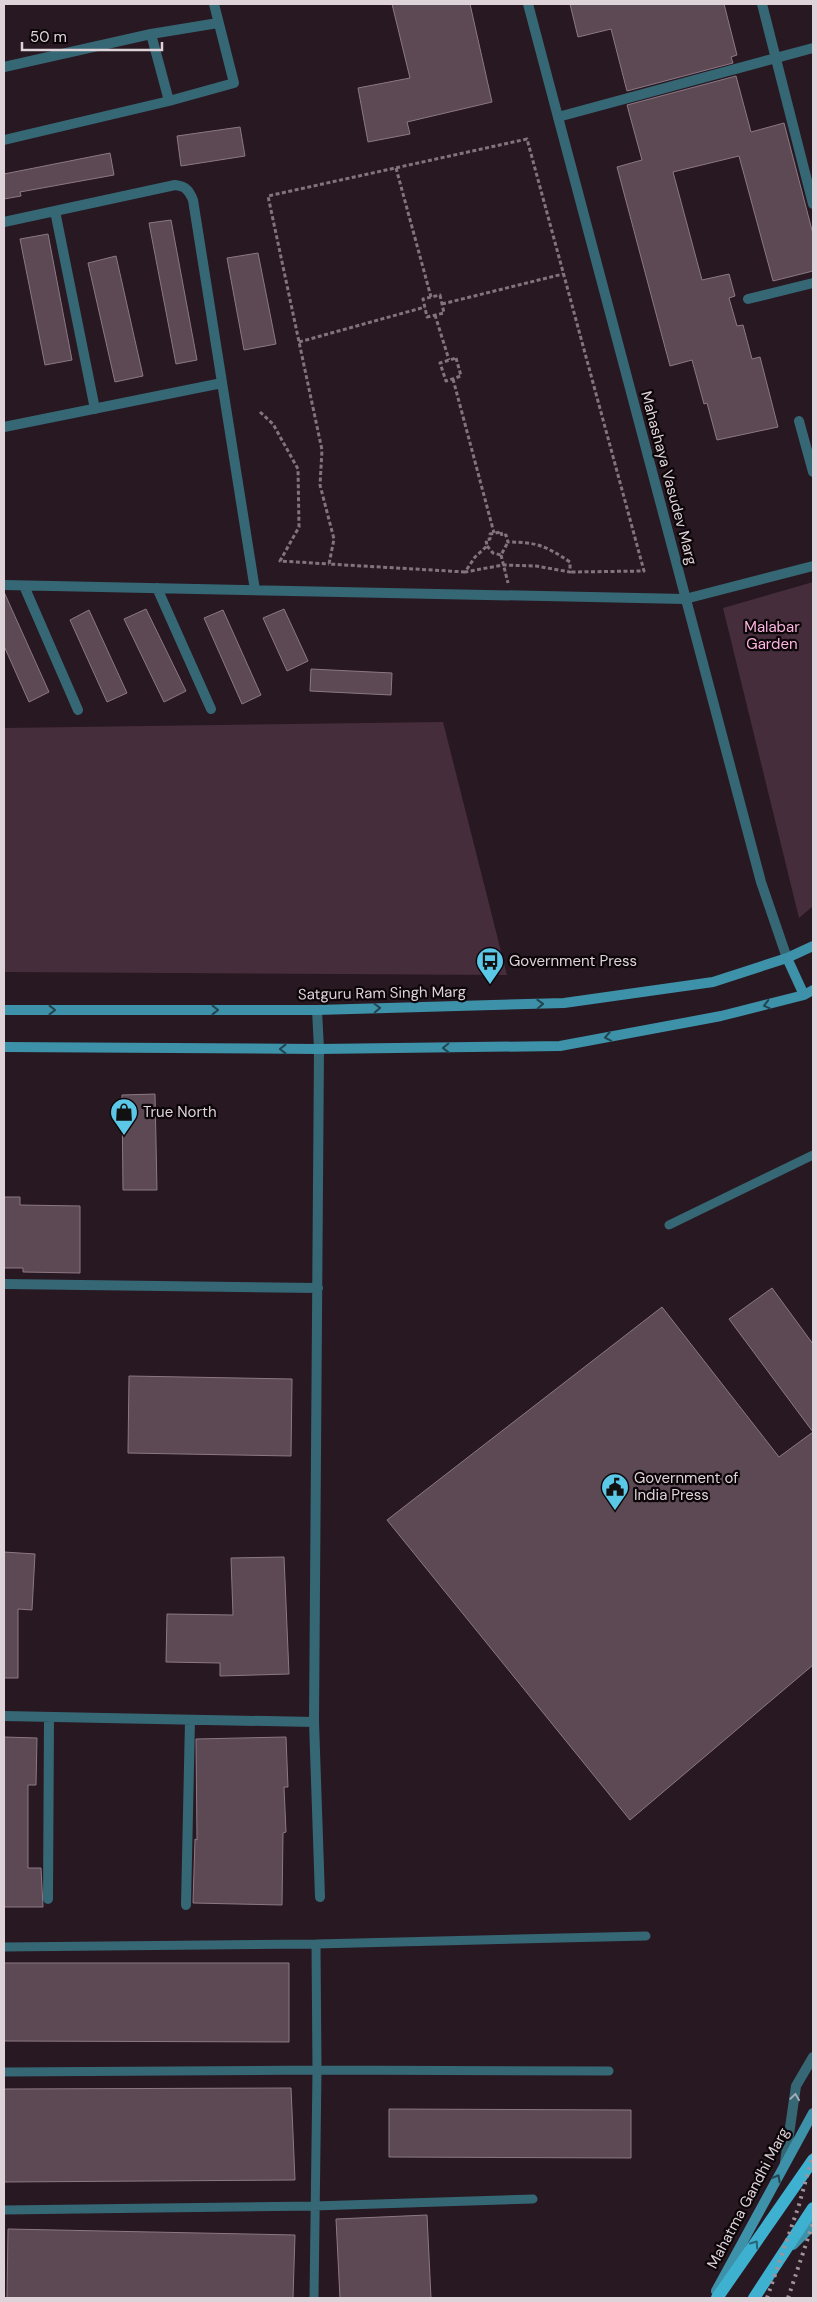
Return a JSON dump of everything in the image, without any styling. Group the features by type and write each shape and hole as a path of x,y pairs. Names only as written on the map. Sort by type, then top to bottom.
{"main road":[{"name":"Satguru Ram Singh Marg","path":"4,1010 318,1010 564,1003 713,982 787,958 813,946"},
{"path":"4,1047 319,1049 560,1046 721,1016 809,993 787,958"},
{"name":"Mahatma Gandhi Marg","path":"712,2298 813,2113"},
{"name":"Mahatma Gandhi Marg","path":"717,2298 813,2160"},
{"path":"754,2298 813,2208"},
{"path":"780,2258 813,2225"}],"street":[{"path":"4,140 169,101 234,83 214,4"},
{"name":"Mahashaya Vasudev Marg","path":"528,4 760,882 787,958"},
{"path":"762,4 813,204"},
{"path":"4,66 150,34 218,23"},
{"path":"150,34 169,101"},
{"path":"558,117 813,48"},
{"path":"4,222 175,185 182,185 190,191 193,200 255,590"},
{"path":"54,211 95,409"},
{"path":"748,299 813,283"},
{"path":"4,427 222,384"},
{"path":"799,421 813,472"},
{"path":"4,586 685,599 813,566"},
{"path":"24,586 78,710"},
{"path":"157,588 211,709"},
{"path":"318,1010 318,1288 314,1722 320,1897"},
{"path":"4,1284 318,1288"},
{"path":"4,1716 314,1722"},
{"path":"48,1899 49,1717"},
{"path":"186,1905 190,1720"},
{"path":"785,2162 796,2086 813,2057"}],"lane":[{"path":"669,1225 813,1155"},
{"path":"4,1947 316,1944 646,1936"},
{"path":"314,2298 317,2070 316,1944"},
{"path":"4,2072 609,2071"},
{"path":"4,2210 314,2206 533,2199"}],"path":[{"path":"260,412 273,424 298,469 299,527 280,561 329,564 465,572 503,566 536,566 570,572 644,571 527,139 268,196 322,450 320,486 334,539 329,564"},
{"path":"396,168 431,297"},
{"path":"442,304 563,274"},
{"path":"440,295 442,304 444,314 427,317 423,299 440,295"},
{"path":"299,342 425,307"},
{"path":"435,315 449,360"},
{"path":"456,358 461,376 453,379 446,380 440,362 456,358"},
{"path":"453,379 494,533"},
{"path":"501,555 493,553 487,546 486,540 490,539 490,534 501,532 502,536 506,535 508,542 501,555 503,566"},
{"path":"508,542 537,543 570,562 570,572"},
{"path":"465,572 475,557 487,546"}],"green space":[{"name":"Malabar Garden","path":"813,582 813,906 799,918 723,608"},
{"path":"443,722 507,975 4,972 4,728"}],"building":[{"path":"392,4 470,4 492,102 407,122 410,134 368,142 358,88 410,78"},
{"path":"570,4 724,4 737,55 731,57 733,63 627,91 611,29 578,37"},
{"path":"736,76 751,132 784,123 813,234 813,271 773,281 739,156 673,172 702,280 729,274 735,296 729,298 737,326 743,325 752,359 760,357 778,427 717,440 707,403 704,404 692,360 670,366 617,167 642,160 627,105"},
{"path":"240,127 245,156 181,166 177,136"},
{"path":"110,153 114,175 20,192 21,196 4,199 4,174"},
{"path":"171,220 197,360 176,364 149,223"},
{"path":"48,234 72,360 45,365 20,239"},
{"path":"258,253 276,344 244,350 227,258"},
{"path":"116,256 143,376 115,382 88,263"},
{"path":"4,592 49,692 29,702 4,646"},
{"path":"146,609 186,691 164,702 124,619"},
{"path":"284,609 308,661 287,671 263,618"},
{"path":"89,610 127,693 107,702 70,620"},
{"path":"223,610 261,695 242,704 204,618"},
{"path":"311,669 392,673 391,695 310,691"},
{"path":"155,1094 157,1190 123,1190 122,1095"},
{"path":"4,1197 20,1197 20,1205 80,1206 80,1273 23,1272 23,1268 4,1268"},
{"path":"772,1288 813,1344 813,1432 729,1319"},
{"path":"662,1307 779,1457 813,1432 813,1665 630,1820 387,1520"},
{"path":"129,1376 292,1379 291,1456 128,1453"},
{"path":"4,1552 35,1554 32,1610 18,1609 18,1678 4,1678"},
{"path":"284,1557 289,1674 220,1676 220,1663 166,1662 167,1614 233,1615 231,1558"},
{"path":"4,1737 37,1738 36,1785 28,1785 28,1868 41,1868 43,1907 4,1907"},
{"path":"286,1737 288,1787 284,1787 286,1832 283,1833 282,1905 193,1903 195,1839 197,1840 196,1739"},
{"path":"4,1963 289,1963 289,2042 4,2041"},
{"path":"291,2088 295,2180 4,2182 4,2089"},
{"path":"389,2109 631,2110 631,2158 389,2157"},
{"path":"427,2215 431,2298 340,2298 336,2219"},
{"path":"8,2229 295,2235 293,2298 7,2298"}],"railway":[{"path":"767,2298 799,2205 813,2154"},
{"path":"788,2298 813,2223"}],"place":[{"name":"Government Press","path":"490,985"},
{"name":"True North","path":"124,1136"},
{"name":"Government of India Press","path":"615,1511"}]}
